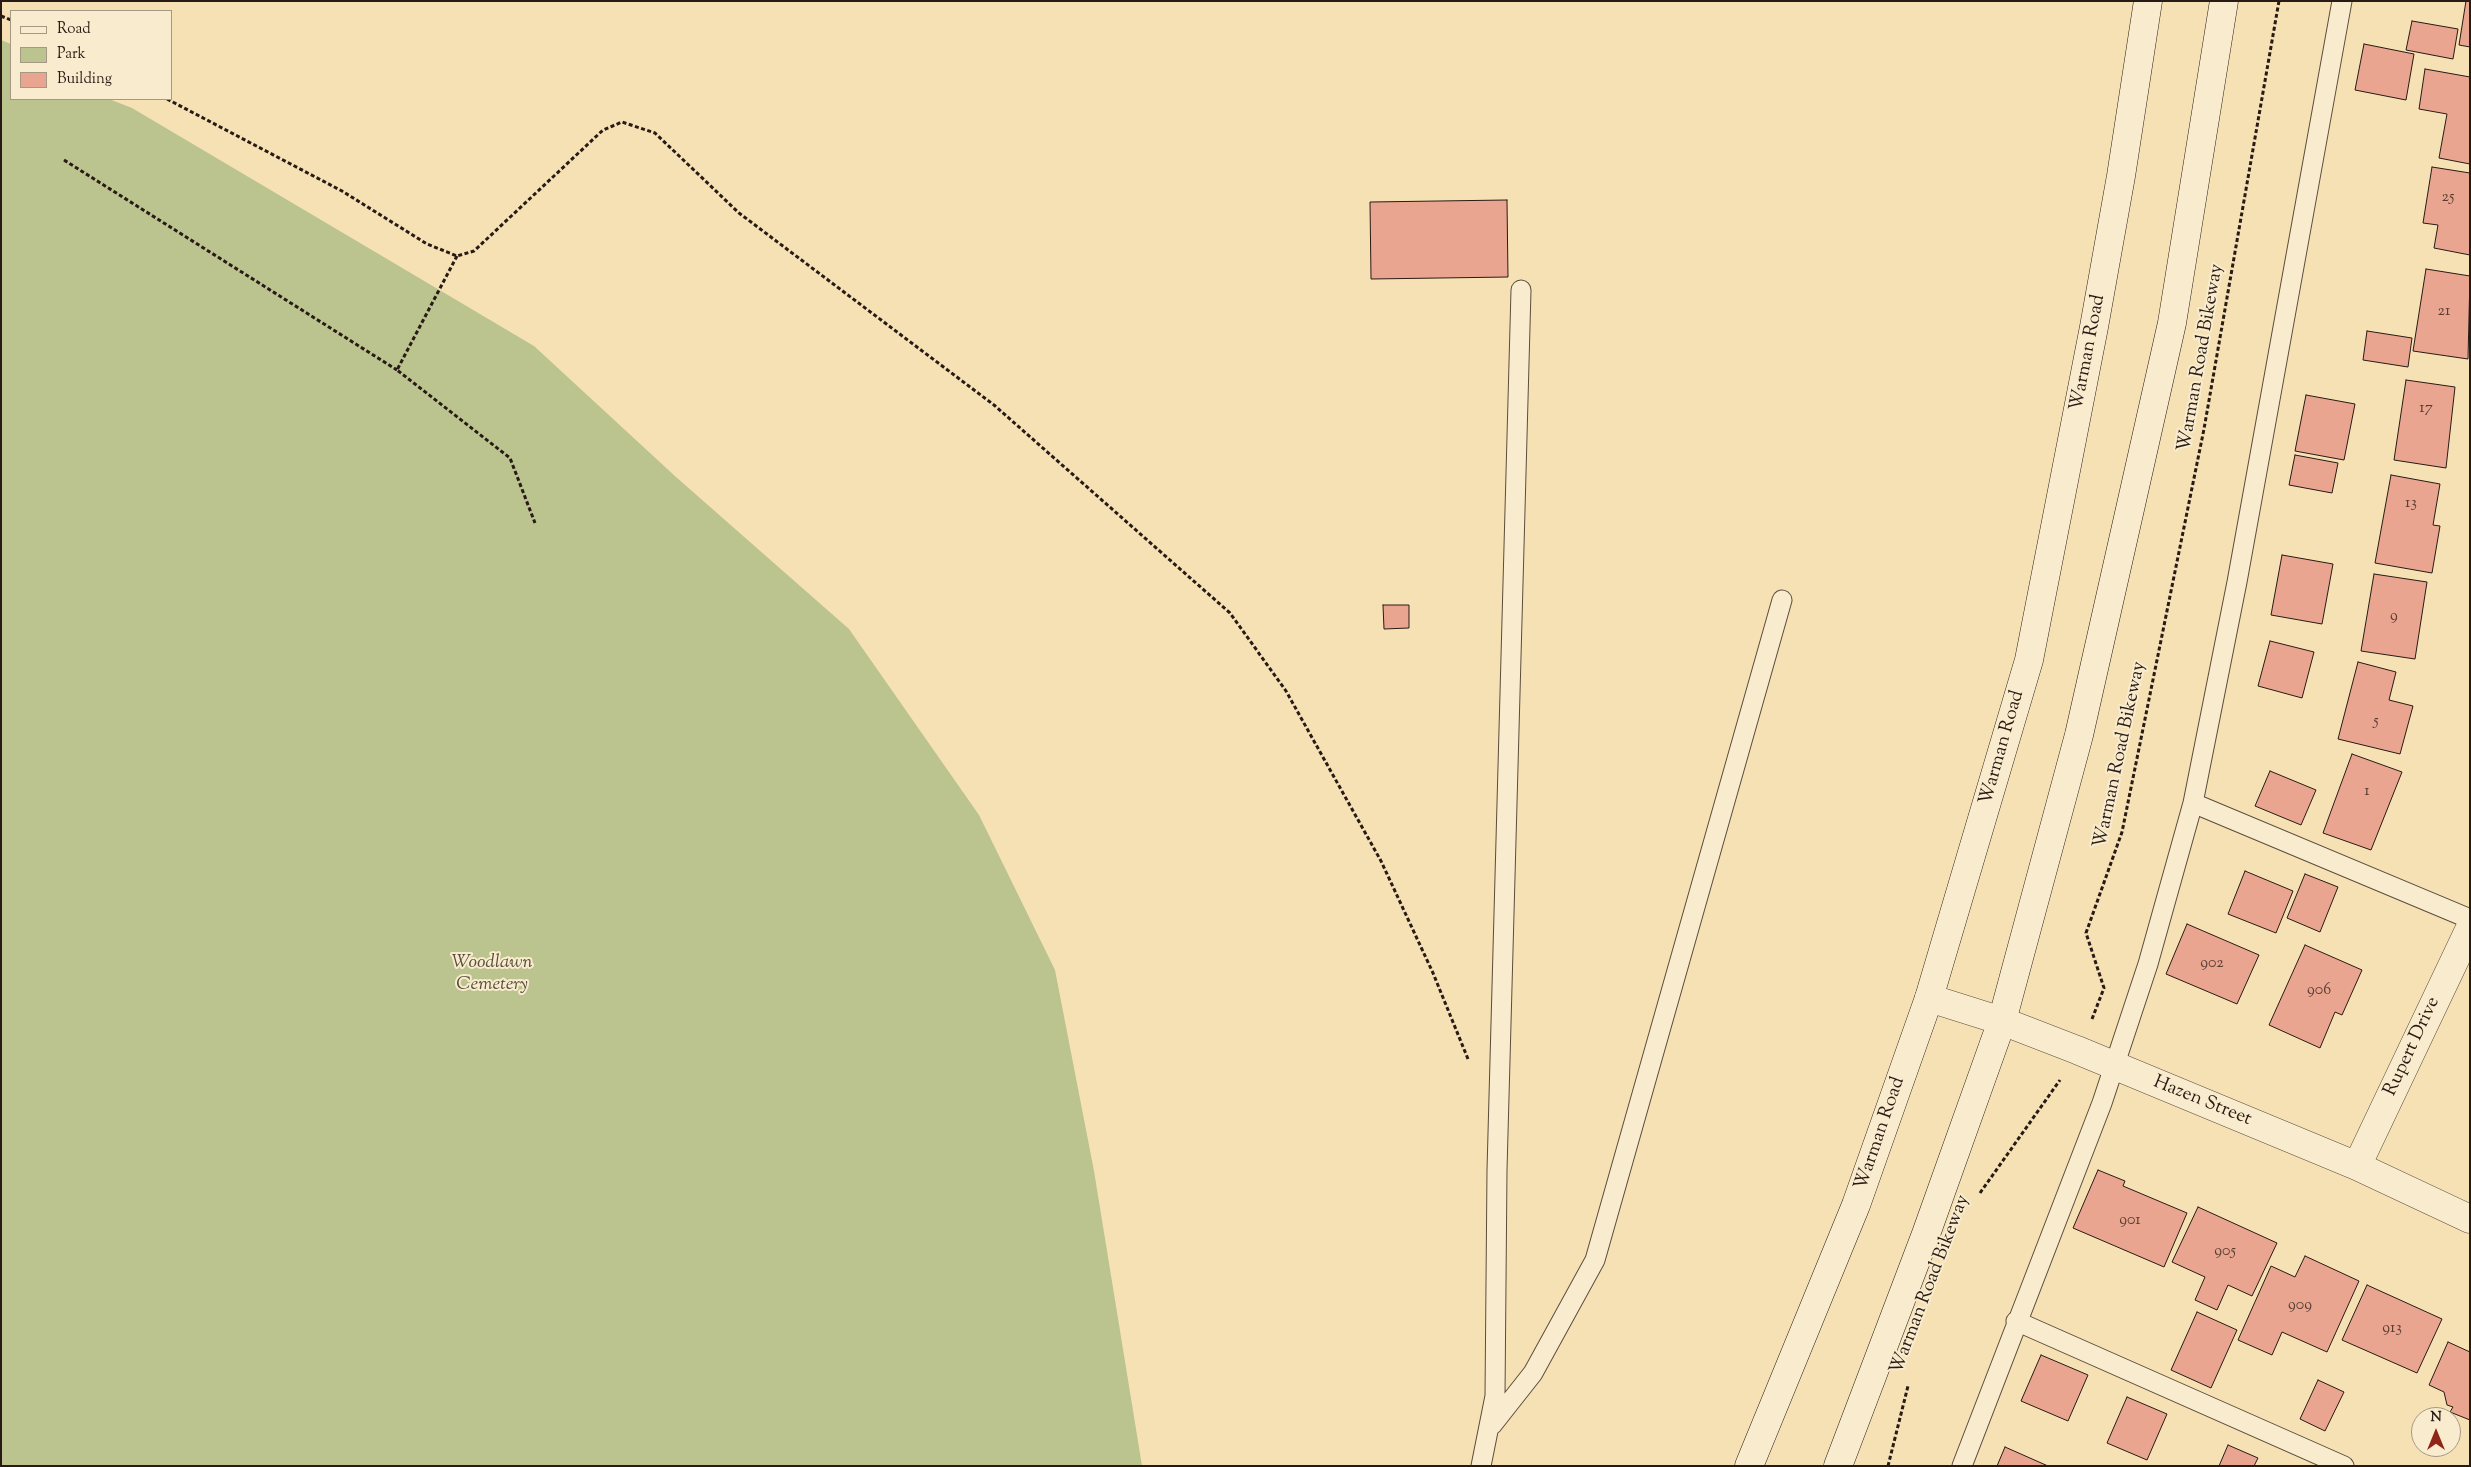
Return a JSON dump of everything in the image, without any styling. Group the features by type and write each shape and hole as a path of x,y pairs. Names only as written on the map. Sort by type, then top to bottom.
{"main road":[{"name":"Warman Road","path":"1749,1466 1856,1204 1929,998 2029,660 2098,308 2148,1"},
{"path":"1838,1466 1926,1234 2002,1022 2079,735 2172,322 2224,1"},
{"name":"Rupert Drive","path":"2357,1166 2470,928"},
{"name":"Hazen Street","path":"1929,998 2002,1022 2077,1050 2357,1166 2470,1219"}],"lane":[{"path":"1962,1466 2115,1067 2148,964 2193,803 2238,572 2342,1"},
{"path":"1481,1466 1496,1396 1497,1170 1521,290"},
{"path":"1489,1428 1533,1373 1595,1260 1782,600"},
{"path":"2193,803 2470,919"},
{"path":"2016,1321 2344,1466"}],"path":[{"name":"Warman Road Bikeway","path":"1974,1201 2054,1090 2096,1012 2104,988 2086,933 2122,832 2204,429 2279,1"},
{"path":"169,100 342,191 427,244 457,256 474,251 603,130 622,122 656,133 739,213 994,405 1230,613 1286,691 1381,861 1433,973 1471,1067"},
{"path":"64,160 397,370 510,458 535,523"},
{"path":"397,370 457,256"},
{"name":"Warman Road Bikeway","path":"1888,1466 1909,1382"}],"green space":[{"name":"Woodlawn Cemetery","path":"1,40 10,44 10,100 112,100 132,108 534,346 676,477 849,629 979,815 1055,970 1094,1171 1142,1466 1,1466"}],"building":[{"path":"2466,1 2470,1 2470,47 2459,45"},
{"path":"2412,21 2458,29 2453,59 2406,50"},
{"path":"2364,44 2414,54 2406,100 2355,90"},
{"path":"2425,69 2470,77 2470,164 2439,158 2447,114 2419,109"},
{"path":"2432,167 2470,173 2470,255 2434,248 2438,225 2423,223"},
{"path":"1507,200 1508,277 1371,279 1370,202"},
{"path":"2426,269 2470,276 2468,359 2413,351"},
{"path":"2367,331 2412,338 2408,367 2363,360"},
{"path":"2406,380 2455,387 2446,468 2394,460"},
{"path":"2306,395 2355,404 2344,460 2295,451"},
{"path":"2295,455 2338,463 2332,493 2289,485"},
{"path":"2391,475 2440,484 2433,525 2440,526 2432,573 2375,563"},
{"path":"2282,555 2333,564 2322,624 2271,615"},
{"path":"2374,574 2427,582 2415,659 2361,651"},
{"path":"1383,605 1409,605 1409,628 1384,629"},
{"path":"2270,641 2314,652 2302,698 2258,686"},
{"path":"2358,662 2396,672 2389,700 2413,706 2400,754 2338,739"},
{"path":"2352,754 2402,772 2371,850 2323,833"},
{"path":"2270,771 2316,790 2301,825 2255,806"},
{"path":"2245,871 2293,891 2276,933 2228,914"},
{"path":"2305,874 2338,887 2320,932 2287,918"},
{"path":"2187,924 2259,955 2237,1004 2166,974"},
{"path":"2305,945 2362,970 2342,1015 2335,1012 2320,1048 2269,1025"},
{"path":"2098,1170 2125,1181 2123,1186 2187,1213 2164,1267 2073,1228"},
{"path":"2198,1207 2277,1243 2252,1296 2228,1285 2217,1310 2195,1300 2205,1277 2172,1262"},
{"path":"2305,1256 2359,1281 2327,1352 2282,1332 2272,1355 2238,1340 2271,1266 2295,1277"},
{"path":"2367,1285 2442,1319 2417,1373 2342,1340"},
{"path":"2197,1312 2237,1330 2211,1388 2171,1370"},
{"path":"2448,1342 2470,1352 2470,1420 2461,1416 2461,1407 2447,1405 2444,1392 2429,1385"},
{"path":"2041,1355 2088,1375 2068,1421 2021,1401"},
{"path":"2318,1380 2344,1392 2325,1431 2300,1419"},
{"path":"2127,1397 2167,1414 2147,1460 2107,1443"},
{"path":"2228,1445 2258,1458 2254,1466 2219,1466"},
{"path":"2005,1447 2048,1466 1997,1466"}]}
